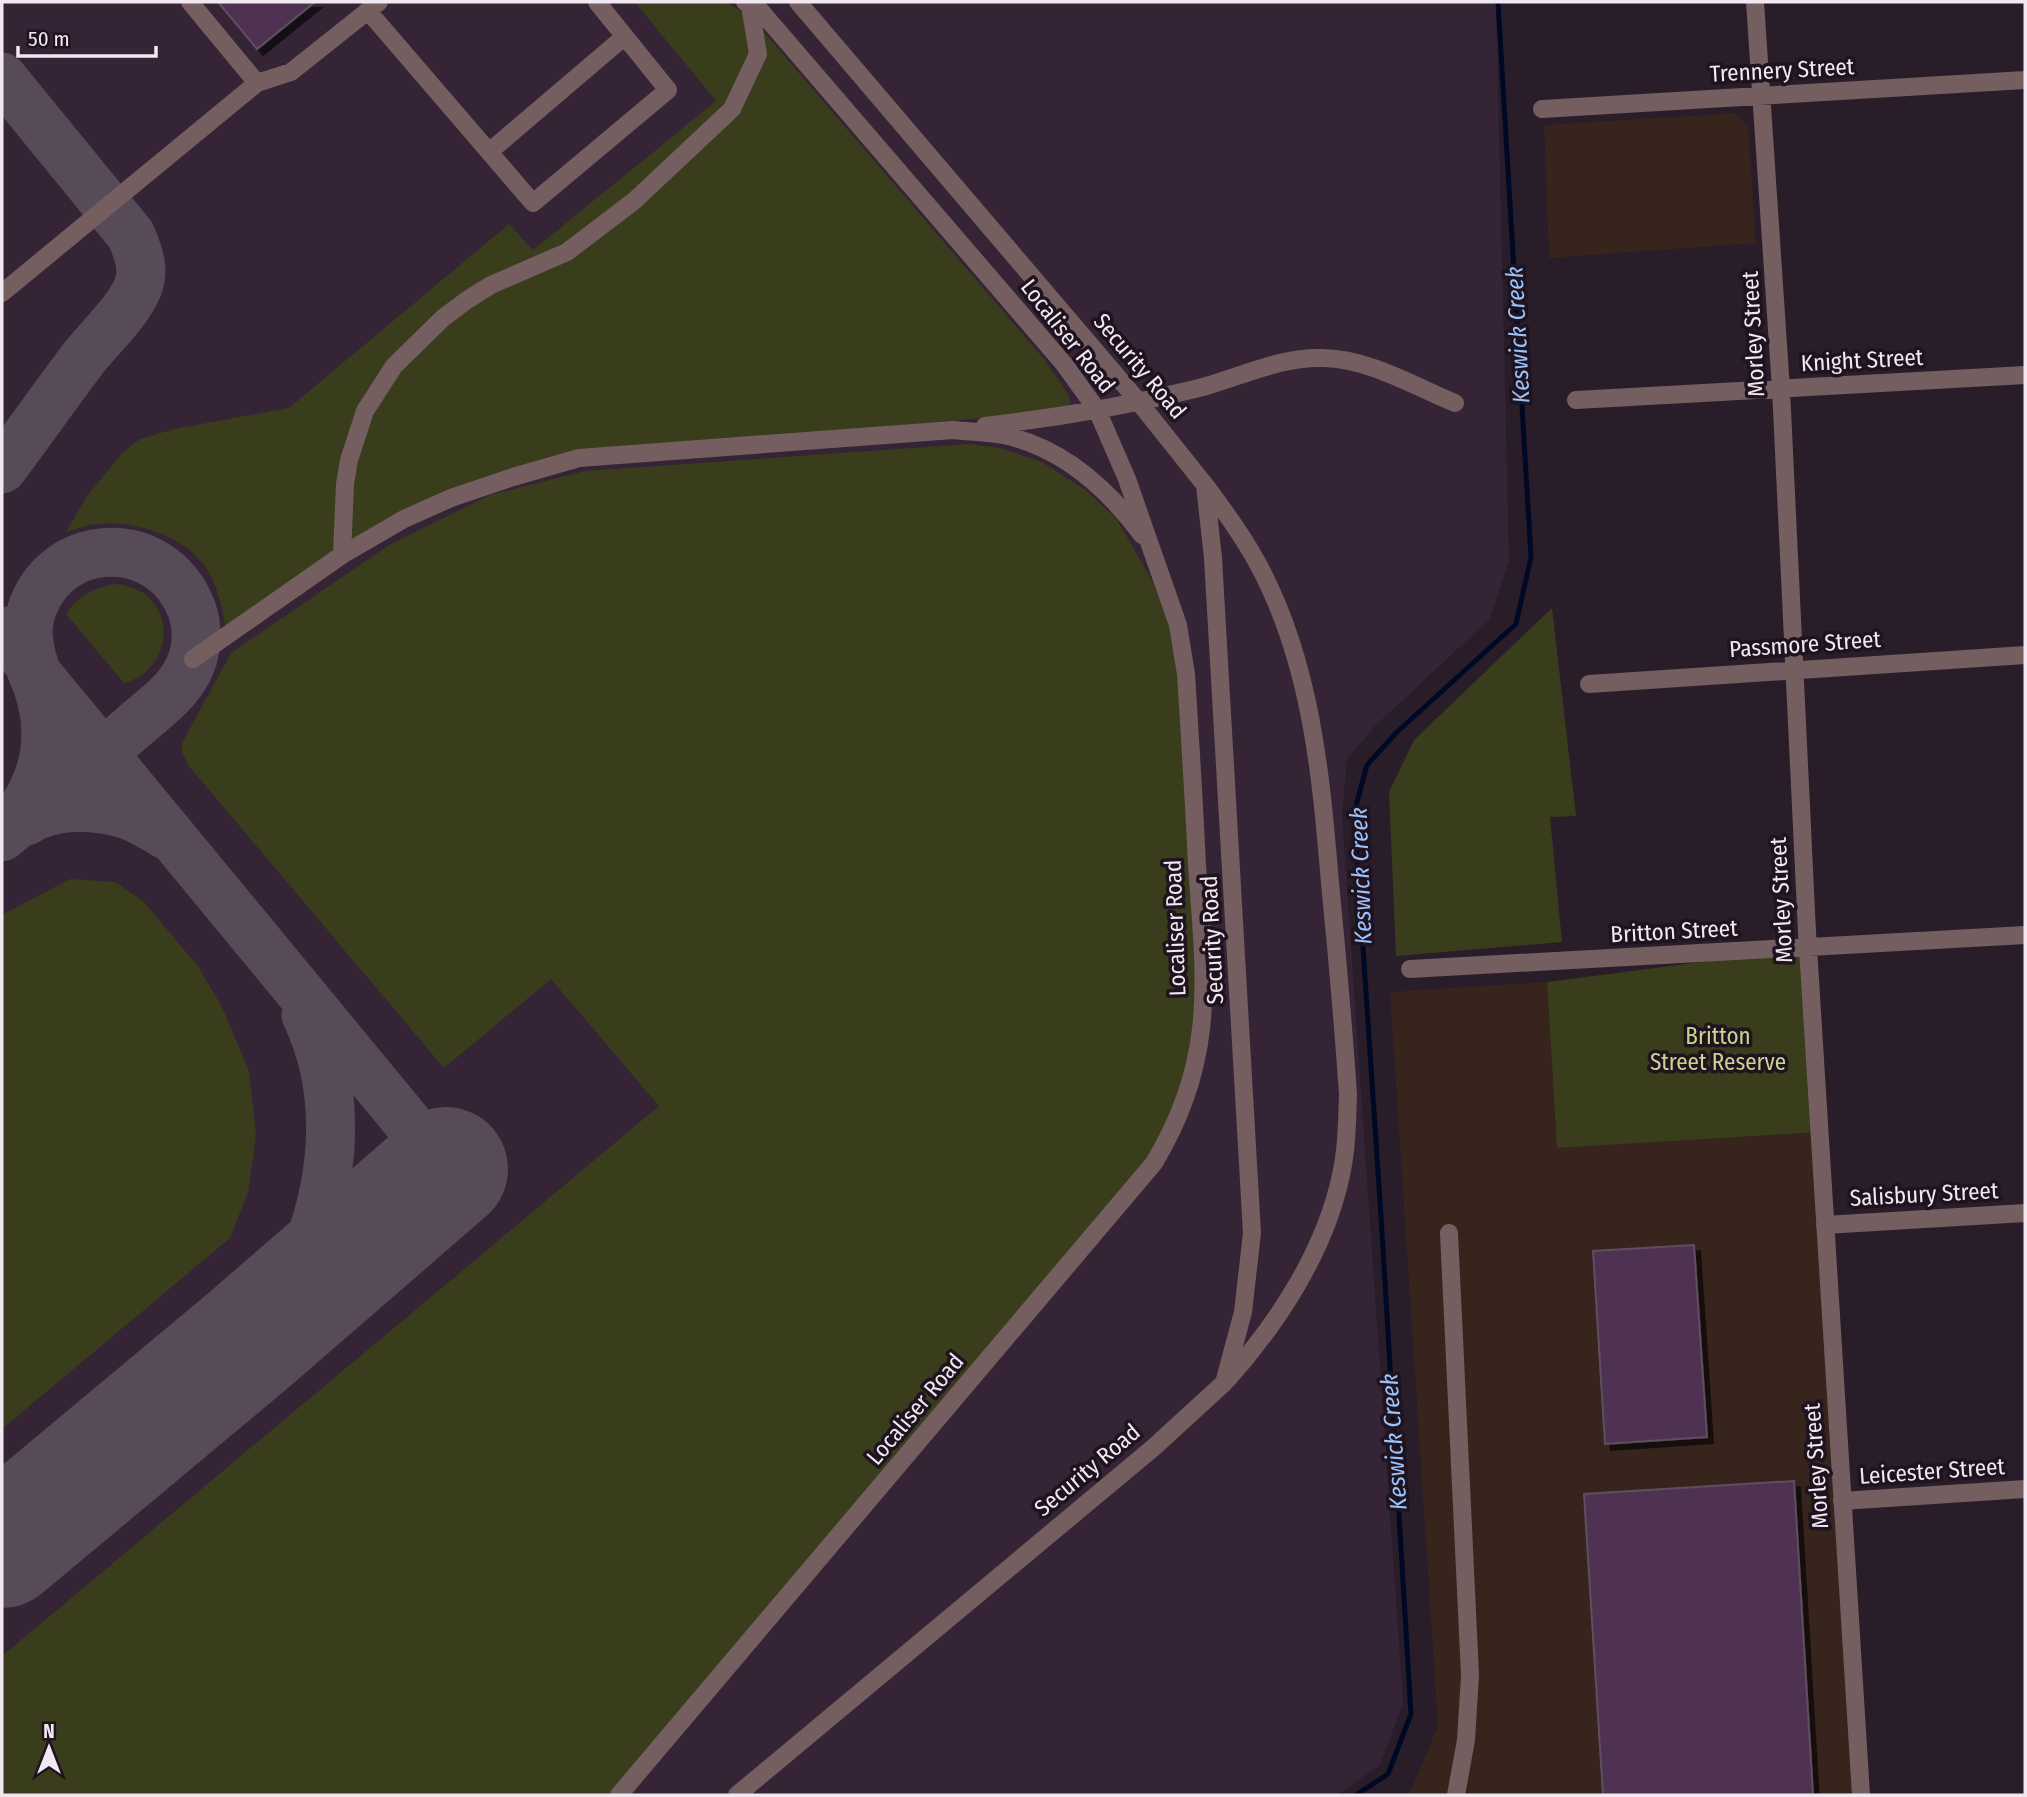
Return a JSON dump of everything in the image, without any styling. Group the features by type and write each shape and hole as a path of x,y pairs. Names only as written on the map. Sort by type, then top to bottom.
{"street":[{"path":"190,2 257,83"},
{"path":"2,293 257,83 292,72 374,6 489,152 533,203 668,90 597,2"},
{"name":"Security Road","path":"737,1795 1153,1448 1224,1383 1243,1312 1249,1271 1252,1207 1213,558 1205,485 1138,401 798,2"},
{"name":"Morley Street","path":"1755,2 1781,389 1808,948 1861,1795"},
{"path":"342,555 345,484 349,460 365,411 394,366 443,318 467,300 491,285 567,252 634,201 732,109 758,54 748,3"},
{"name":"Localiser Road","path":"620,1795 1154,1163 1171,1135 1185,1103 1203,1022 1203,958 1186,674 1178,625 1127,479 1097,410 1055,354 760,10 748,3"},
{"path":"489,152 624,37"},
{"name":"Trennery Street","path":"1542,109 2025,80"},
{"path":"193,659 342,555 404,519 451,498 579,458 953,430 1097,410 1195,389 1289,362 1323,358 1349,361 1378,370 1455,403"},
{"name":"Knight Street","path":"1576,400 2025,375"},
{"path":"953,430 1005,436 1052,452 1105,490 1151,546"},
{"path":"1205,485 1259,565 1286,631 1307,699 1320,768 1348,1094 1347,1134 1341,1175 1333,1205 1311,1257 1257,1346 1224,1383"},
{"name":"Passmore Street","path":"1589,684 2025,655"},
{"name":"Britton Street","path":"1410,969 2025,935"},
{"name":"Salisbury Street","path":"1825,1225 2025,1213"},
{"path":"1449,1233 1470,1675 1466,1740 1456,1795"},
{"name":"Leicester Street","path":"1842,1501 2025,1489"}],"shaded area":[{"path":"2,2 1496,2 1509,560 1490,619 1376,725 1347,759 1342,815 1403,1703 1380,1765 1337,1795 2,1795"},
{"path":"1736,113 1748,127 1756,243 1549,258 1544,125"},
{"path":"1547,982 1557,1148 1819,1132 1854,1795 1409,1795 1438,1726 1390,992"}],"green space":[{"path":"635,2 726,2 752,18 1044,359 1070,397 1065,411 583,453 468,484 409,507 300,577 226,632 213,581 195,554 183,545 156,532 126,524 97,524 66,532 87,496 123,452 140,439 174,429 289,408 509,224 533,250 716,101"},
{"path":"970,444 1000,448 1042,462 1084,489 1116,518 1152,581 1171,631 1180,691 1196,984 1192,1054 1180,1102 1153,1155 611,1795 2,1795 2,1656 659,1106 551,979 444,1068 188,765 182,752 182,743 231,653 389,545 490,495 585,471"},
{"path":"118,584 138,590 148,597 157,608 164,634 162,647 148,670 124,683 66,614 89,593"},
{"path":"1552,608 1576,816 1550,817 1562,942 1396,956 1389,792 1414,740"},
{"path":"70,879 115,882 143,901 197,965 222,1007 249,1071 256,1135 248,1192 230,1238 2,1429 2,915"},
{"name":"Britton Street Reserve","path":"1808,948 1819,1132 1557,1148 1547,982"}],"building":[{"path":"218,2 315,2 257,49"},
{"path":"1694,1245 1707,1437 1605,1444 1593,1251"},
{"path":"1794,1481 1813,1795 1603,1795 1584,1494"}],"waterway":[{"name":"Keswick Creek","path":"1356,1795 1388,1774 1411,1714 1354,813 1367,765 1397,732 1516,624 1531,557 1498,2"}],"taxiway":[{"path":"2,77 131,235 141,267 138,287 127,306 82,360 2,469"},
{"path":"2,837 155,709 176,688 187,672 195,650 196,626 192,610 177,583 156,565 132,555 106,552 80,558 58,571 40,592 29,620 29,640 36,672"},
{"path":"2,631 446,1169"},
{"path":"17,816 37,782 45,745 43,708 31,670"},
{"path":"26,821 48,811 98,808 134,817 166,835"},
{"path":"250,1339 283,1296 299,1268 321,1206 327,1174 330,1109 326,1077 306,1015"}],"runway":[{"path":"2,1546 250,1339 446,1169"}]}
